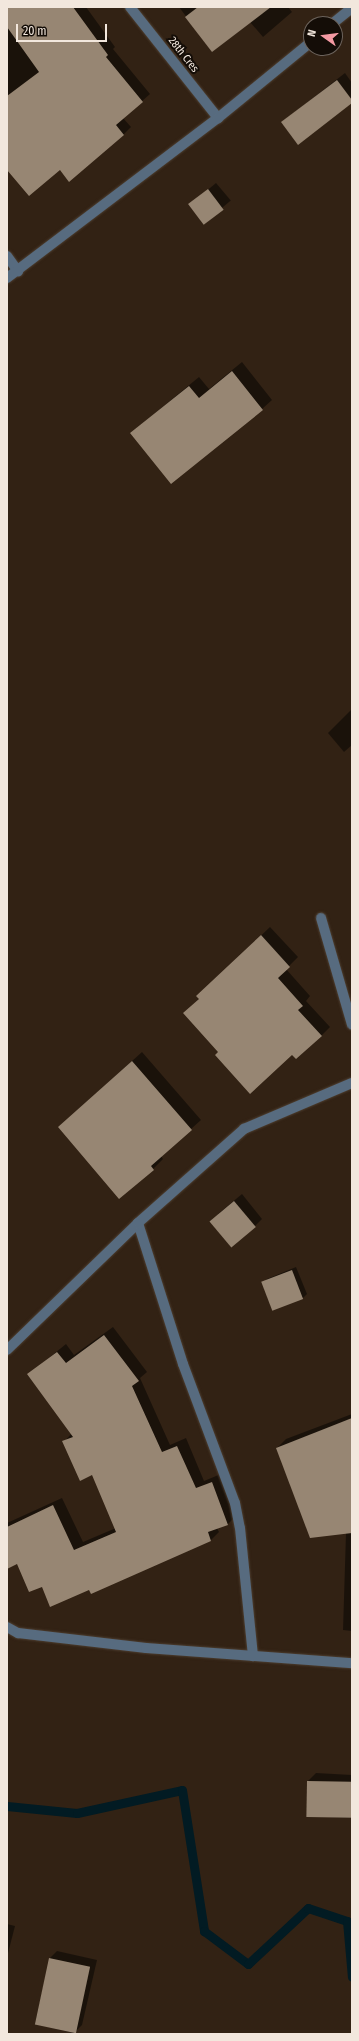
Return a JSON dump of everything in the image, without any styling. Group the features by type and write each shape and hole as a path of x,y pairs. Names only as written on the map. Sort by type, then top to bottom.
{"street":[{"name":"28th Cres","path":"130,7 218,118"},
{"path":"342,16 352,8"},
{"path":"7,278 218,118 303,49"},
{"path":"7,256 18,271"},
{"path":"321,918 352,1025"},
{"path":"7,1350 138,1223 244,1129 352,1083"},
{"path":"138,1223 183,1364 235,1503 240,1528 253,1656"},
{"path":"7,1627 18,1633 146,1648 352,1664"}],"building":[{"path":"7,7 73,7 108,55 106,57 143,102 116,125 124,135 69,182 60,170 29,196 7,170 7,96 39,72 7,27"},
{"path":"198,7 271,7 212,52 185,17"},
{"path":"337,80 352,100 352,103 298,145 281,122"},
{"path":"208,189 224,210 204,225 188,204"},
{"path":"232,371 263,410 171,484 130,433 189,386 199,398"},
{"path":"261,935 290,967 278,978 303,1006 298,1010 322,1036 296,1059 292,1055 250,1094 215,1055 218,1052 183,1013 199,999 196,996"},
{"path":"132,1061 192,1130 151,1166 154,1170 119,1199 58,1127"},
{"path":"234,1201 256,1227 231,1248 209,1222"},
{"path":"292,1270 303,1299 272,1311 261,1282"},
{"path":"104,1335 139,1381 132,1386 162,1452 177,1446 196,1488 212,1482 228,1525 208,1532 211,1541 91,1594 89,1590 50,1607 42,1587 29,1592 17,1564 7,1569 7,1527 53,1505 74,1550 116,1532 92,1475 80,1481 62,1441 73,1437 27,1374 57,1352 66,1363"},
{"path":"352,1418 352,1533 310,1538 276,1448"},
{"path":"307,1781 352,1782 351,1818 306,1817"},
{"path":"49,1958 90,1967 76,2033 35,2025"}],"waterway":[{"path":"7,1806 77,1813 182,1790 204,1931 248,1964 308,1908 347,1921 352,1977"}]}
